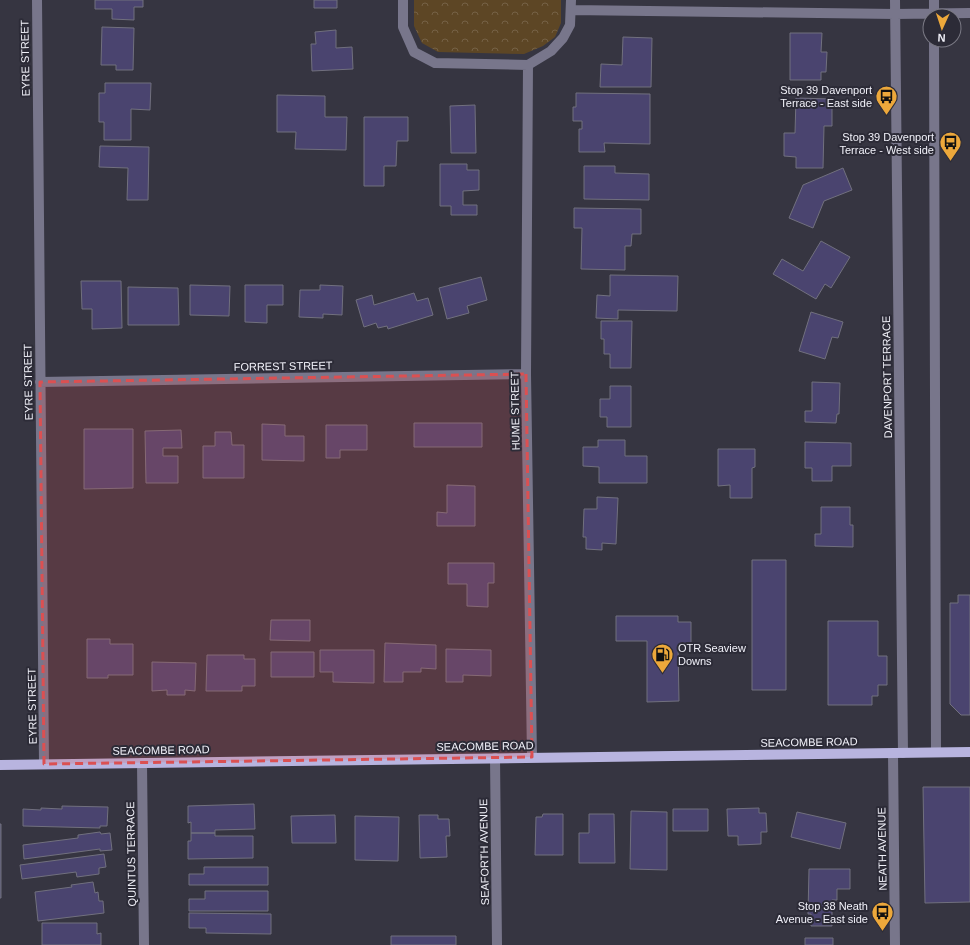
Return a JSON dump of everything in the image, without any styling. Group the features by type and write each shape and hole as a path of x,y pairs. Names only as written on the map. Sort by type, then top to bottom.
{"main road":[{"name":"SEACOMBE ROAD","path":"0,765 970,752"}],"street":[{"name":"EYRE STREET","path":"37,0 44,764"},
{"path":"403,0 403,28 414,52 434,63 528,65 551,51 563,38 570,25 571,5 922,15"},
{"name":"DAVENPORT TERRACE","path":"895,0 903,753"},
{"path":"934,48 936,752"},
{"name":"HUME STREET","path":"528,65 526,374 532,758"},
{"name":"FORREST STREET","path":"40,382 526,374"},
{"name":"NEATH AVENUE","path":"893,753 895,945"},
{"name":"SEAFORTH AVENUE","path":"495,758 497,945"},
{"name":"QUINTUS TERRACE","path":"142,762 144,945"}],"highlighted area":[{"path":"526,374 532,757 44,764 40,382"}],"green space":[{"path":"414,0 561,0 561,23 555,37 543,46 524,54 438,52 422,43 414,26"}],"building":[{"path":"95,0 143,0 143,7 134,7 134,20 112,19 112,9 95,9"},
{"path":"314,0 337,0 337,8 314,8"},
{"path":"102,27 134,28 133,70 116,70 116,65 101,65"},
{"path":"336,30 336,48 352,47 353,69 312,71 311,44 316,44 315,32"},
{"path":"790,33 822,33 821,52 827,52 826,72 821,72 821,80 790,80"},
{"path":"623,37 652,38 651,87 600,87 601,64 622,65"},
{"path":"105,83 151,83 150,110 131,109 131,140 104,140 104,122 99,122 99,93 105,93"},
{"path":"576,93 650,94 650,144 604,143 605,152 579,152 579,129 582,129 582,121 573,121 573,107 576,107"},
{"path":"277,95 325,96 325,117 347,117 346,150 295,149 296,132 277,132"},
{"path":"796,98 832,99 832,126 824,126 823,168 796,168 796,157 784,156 784,133 795,133"},
{"path":"475,105 476,153 451,153 450,106"},
{"path":"364,117 408,117 408,141 397,141 396,166 384,166 384,186 364,186"},
{"path":"100,146 149,147 148,200 127,200 128,168 99,167"},
{"path":"440,164 467,164 467,170 479,170 479,190 463,191 463,205 477,205 477,215 451,215 451,206 440,206"},
{"path":"584,166 615,166 615,173 649,174 649,200 584,199"},
{"path":"843,168 852,190 824,201 813,228 789,218 803,185"},
{"path":"574,208 641,209 641,234 632,234 631,246 625,246 625,270 581,269 582,228 574,228"},
{"path":"821,241 850,257 831,288 825,284 816,299 773,274 782,259 803,271"},
{"path":"610,275 678,276 677,311 618,310 618,319 596,318 597,295 610,296"},
{"path":"481,277 487,300 467,306 469,313 447,319 439,288"},
{"path":"81,281 121,281 122,328 92,329 92,309 82,309"},
{"path":"190,285 230,286 229,316 190,315"},
{"path":"245,285 283,285 283,305 267,305 267,323 245,322"},
{"path":"320,285 343,286 342,315 323,314 323,318 299,317 300,290 320,290"},
{"path":"128,287 178,288 179,325 128,325"},
{"path":"414,293 417,301 428,298 433,315 388,329 387,326 378,328 376,323 364,327 356,300 372,295 374,305"},
{"path":"811,312 843,322 838,338 832,337 825,359 799,351"},
{"path":"601,321 632,321 631,368 610,368 610,354 604,354 604,339 601,339"},
{"path":"812,382 840,383 839,414 837,414 836,423 805,422 805,411 812,411"},
{"path":"610,386 631,386 631,427 607,427 607,417 600,417 600,399 610,399"},
{"path":"414,423 482,423 482,447 414,447"},
{"path":"262,424 285,425 285,436 304,436 304,461 262,460"},
{"path":"326,425 367,425 367,450 340,450 340,458 326,458"},
{"path":"84,429 133,429 133,488 84,489"},
{"path":"181,430 182,448 163,448 163,456 178,456 178,483 146,483 145,431"},
{"path":"215,432 231,432 232,445 244,445 244,478 203,478 203,446 215,446"},
{"path":"598,440 625,440 625,456 647,456 647,483 599,483 599,467 583,466 583,447 598,447"},
{"path":"805,442 851,443 851,466 832,466 832,481 812,481 812,468 805,468"},
{"path":"718,449 755,449 755,467 752,468 752,498 730,498 730,485 718,486"},
{"path":"447,485 475,486 475,526 437,526 437,512 447,513"},
{"path":"597,497 618,498 616,544 602,543 602,550 586,549 586,537 583,537 584,509 597,509"},
{"path":"821,507 850,507 850,525 853,525 853,547 815,546 815,534 821,534"},
{"path":"752,560 786,560 786,690 752,690"},
{"path":"448,563 494,563 494,583 488,583 488,607 467,606 467,584 448,584"},
{"path":"958,595 970,595 970,715 961,715 950,704 950,603 958,603"},
{"name":"OTR Seaview Downs","path":"616,616 678,616 678,622 691,622 691,646 678,646 679,701 647,702 647,641 616,641"},
{"path":"271,620 310,620 310,641 270,640"},
{"path":"828,621 878,621 878,656 887,656 887,685 878,685 878,696 872,696 872,705 828,705"},
{"path":"87,639 110,639 110,644 133,644 133,675 108,675 108,678 87,678"},
{"path":"385,643 436,645 436,669 421,668 421,672 403,672 403,682 384,682"},
{"path":"446,649 491,650 491,676 463,675 463,682 446,682"},
{"path":"320,650 374,650 374,683 333,682 333,672 320,672"},
{"path":"271,652 314,652 314,677 271,677"},
{"path":"207,655 244,655 244,659 255,659 255,686 242,686 242,691 206,691"},
{"path":"152,662 196,663 195,691 185,690 185,695 167,695 167,690 152,691"},
{"path":"923,787 970,787 970,902 925,903"},
{"path":"254,804 255,829 215,830 215,833 191,833 191,822 188,823 188,806"},
{"path":"62,806 108,807 107,826 100,826 100,828 23,826 23,809 62,809"},
{"path":"759,808 759,813 766,813 767,832 761,832 761,844 738,845 738,836 728,836 727,809"},
{"path":"673,809 708,809 708,831 673,831"},
{"path":"631,811 667,812 667,870 630,869"},
{"path":"797,812 846,823 840,849 791,837"},
{"path":"543,814 563,814 563,855 535,855 536,817 542,817"},
{"path":"589,814 614,814 615,863 579,863 579,833 589,833"},
{"path":"335,815 336,843 292,843 291,816"},
{"path":"419,815 438,815 438,819 449,819 450,836 446,836 447,857 420,858"},
{"path":"355,816 399,817 398,861 355,860"},
{"path":"1,824 1,898 0,898"},
{"path":"100,832 101,834 110,833 112,850 100,851 100,849 24,859 23,845 78,838 78,835"},
{"path":"191,833 215,833 215,836 253,836 253,858 188,859 188,841 191,841"},
{"path":"104,854 106,867 99,868 99,874 77,877 76,872 22,879 20,865"},
{"path":"204,867 268,867 268,885 189,885 189,874 204,874"},
{"path":"809,869 850,869 850,889 837,889 837,900 832,900 832,926 811,926 811,914 808,914"},
{"path":"93,882 95,893 98,892 99,901 103,901 104,913 38,921 35,892 72,887 71,885"},
{"path":"205,891 268,891 268,911 189,911 189,899 205,899"},
{"path":"189,913 271,914 271,934 206,933 206,928 189,928"},
{"path":"42,923 97,923 97,934 101,933 101,945 42,945"},
{"path":"391,936 456,936 456,945 391,945"},
{"path":"805,938 833,938 833,945 805,945"}],"place":[{"name":"Stop 39 Davenport Terrace - East side","path":"887,116"},
{"name":"Stop 39 Davenport Terrace - West side","path":"950,162"},
{"name":"OTR Seaview Downs","path":"663,674"},
{"name":"Stop 38 Neath Avenue - East side","path":"883,932"}]}
